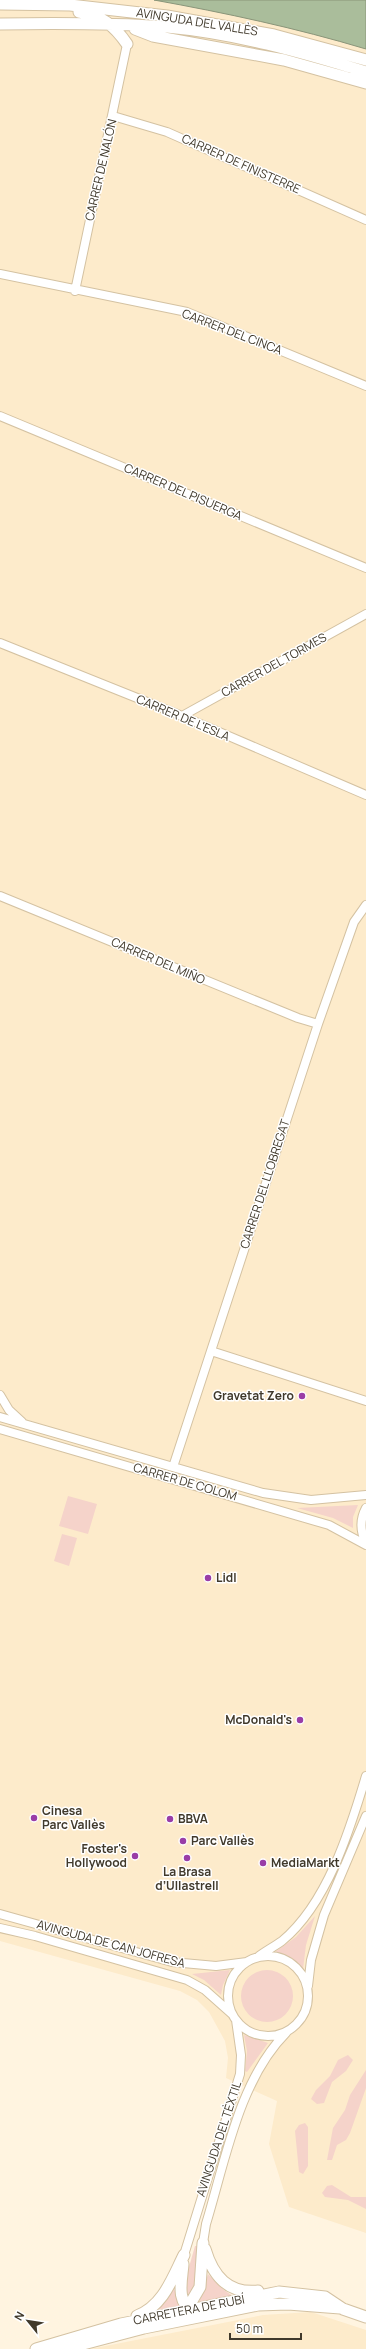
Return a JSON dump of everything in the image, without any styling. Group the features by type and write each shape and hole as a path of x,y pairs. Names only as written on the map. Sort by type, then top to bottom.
{"main road":[{"name":"AVINGUDA DEL VALLÈS","path":"0,4 53,6 70,5 106,8 201,21 274,35 366,60"},
{"path":"53,6 68,11 92,14 111,24 127,47 144,29 284,60 366,84"},
{"name":"AVINGUDA DEL VALLÈS","path":"0,24 111,24 127,25 144,29 182,29 242,40 366,72"},
{"path":"204,2243 213,2271 227,2286 244,2291 279,2292"},
{"path":"144,2328 180,2316 188,2309 200,2286 204,2243"},
{"path":"184,2256 181,2290 182,2299 188,2309 205,2312 222,2312"},
{"path":"56,2346 76,2331 147,2312 164,2294 184,2256"},
{"name":"CARRETERA DE RUBÍ","path":"36,2349 56,2346 80,2335 188,2309 279,2292 325,2297 343,2309"},
{"name":"CARRETERA DE RUBÍ","path":"64,2349 144,2328 270,2304 306,2304 343,2309 366,2317"}],"street":[{"name":"CARRER DE NALÓN","path":"75,291 127,47"},
{"name":"CARRER DE FINISTERRE","path":"113,116 167,132 366,220"},
{"name":"CARRER DEL CINCA","path":"0,274 75,291 187,312 366,386"},
{"name":"CARRER DEL PISUERGA","path":"0,416 366,568"},
{"name":"CARRER DEL TORMES","path":"182,716 366,614"},
{"name":"CARRER DE L'ESLA","path":"0,643 182,716 366,795"},
{"name":"CARRER DEL MIÑO","path":"0,896 291,1015 318,1024"},
{"name":"CARRER DEL LLOBREGAT","path":"173,1467 318,1024 354,922 366,905"},
{"path":"212,1350 366,1401"},
{"path":"0,1395 9,1410 24,1424"},
{"name":"CARRER DE COLOM","path":"0,1417 263,1493 291,1498 320,1500 366,1495"},
{"name":"CARRER DE COLOM","path":"0,1429 316,1521 344,1532 366,1544"},
{"path":"366,1508 361,1529 366,1544"},
{"path":"366,1776 343,1843 318,1896 308,1912 286,1936 257,1957 247,1962 235,1975 228,1991 229,2003 234,2017 246,2030 259,2035 273,2036 286,2032 303,2017 308,2004 311,1960 324,1915 366,1816"},
{"name":"AVINGUDA DE CAN JOFRESA","path":"0,1914 172,1962 216,1966 247,1962"},
{"name":"AVINGUDA DE CAN JOFRESA","path":"0,1928 35,1936 187,1980 205,1990 234,2017"},
{"path":"257,1957 270,1956 283,1958 294,1965 302,1975 308,1987"},
{"name":"AVINGUDA DEL TÈXTIL","path":"184,2256 240,2074 241,2055 234,2017"},
{"name":"AVINGUDA DEL TÈXTIL","path":"204,2243 206,2224 245,2096 263,2062 286,2032"}],"shaded area":[{"path":"0,0 154,0 225,13 310,32 366,49 366,2233 289,2207 269,2144 277,2101 226,2078 228,2058 225,2041 209,2012 197,2000 180,1991 0,1941"},
{"path":"154,0 366,0 366,49 313,34 208,10"},
{"path":"68,1496 97,1504 88,1534 59,1526"},
{"path":"358,1505 353,1517 353,1528 333,1518 297,1508"},
{"path":"62,1534 77,1538 69,1566 54,1561"},
{"path":"315,1916 306,1945 303,1969 293,1959 275,1952 296,1937"},
{"path":"230,1970 223,1985 221,1995 204,1980 192,1974"},
{"path":"262,1970 272,1970 286,1977 293,1991 293,2001 286,2015 272,2022 262,2022 252,2018 245,2011 241,2001 241,1991 245,1981 252,1974"},
{"path":"244,2035 268,2043 247,2072 245,2071 247,2051"},
{"path":"348,2055 353,2060 346,2071 332,2082 324,2103 317,2104 311,2099 316,2090 330,2076 338,2060"},
{"path":"366,2070 366,2088 350,2133 346,2140 337,2145 332,2160 327,2160 333,2128 345,2110 350,2095"},
{"path":"305,2123 308,2127 308,2166 303,2174 299,2172 295,2131 299,2125"},
{"path":"332,2185 351,2197 366,2197 366,2209 348,2200 325,2197 322,2193 327,2186"},
{"path":"195,2246 197,2246 196,2278 195,2284 189,2295 186,2292 187,2274"},
{"path":"208,2274 224,2290 233,2296 199,2303"},
{"path":"174,2288 180,2307 156,2312"},
{"path":"311,2312 366,2330 366,2349 90,2349 263,2315"}],"place":[{"name":"Gravetat Zero","path":"302,1396"},
{"name":"Lidl","path":"208,1578"},
{"name":"McDonald's","path":"300,1720"},
{"name":"Cinesa Parc Vallès","path":"34,1818"},
{"name":"BBVA","path":"170,1819"},
{"name":"Parc Vallès","path":"183,1841"},
{"name":"Foster's Hollywood","path":"135,1856"},
{"name":"La Brasa d’Ullastrell","path":"187,1858"},
{"name":"MediaMarkt","path":"263,1863"}]}
